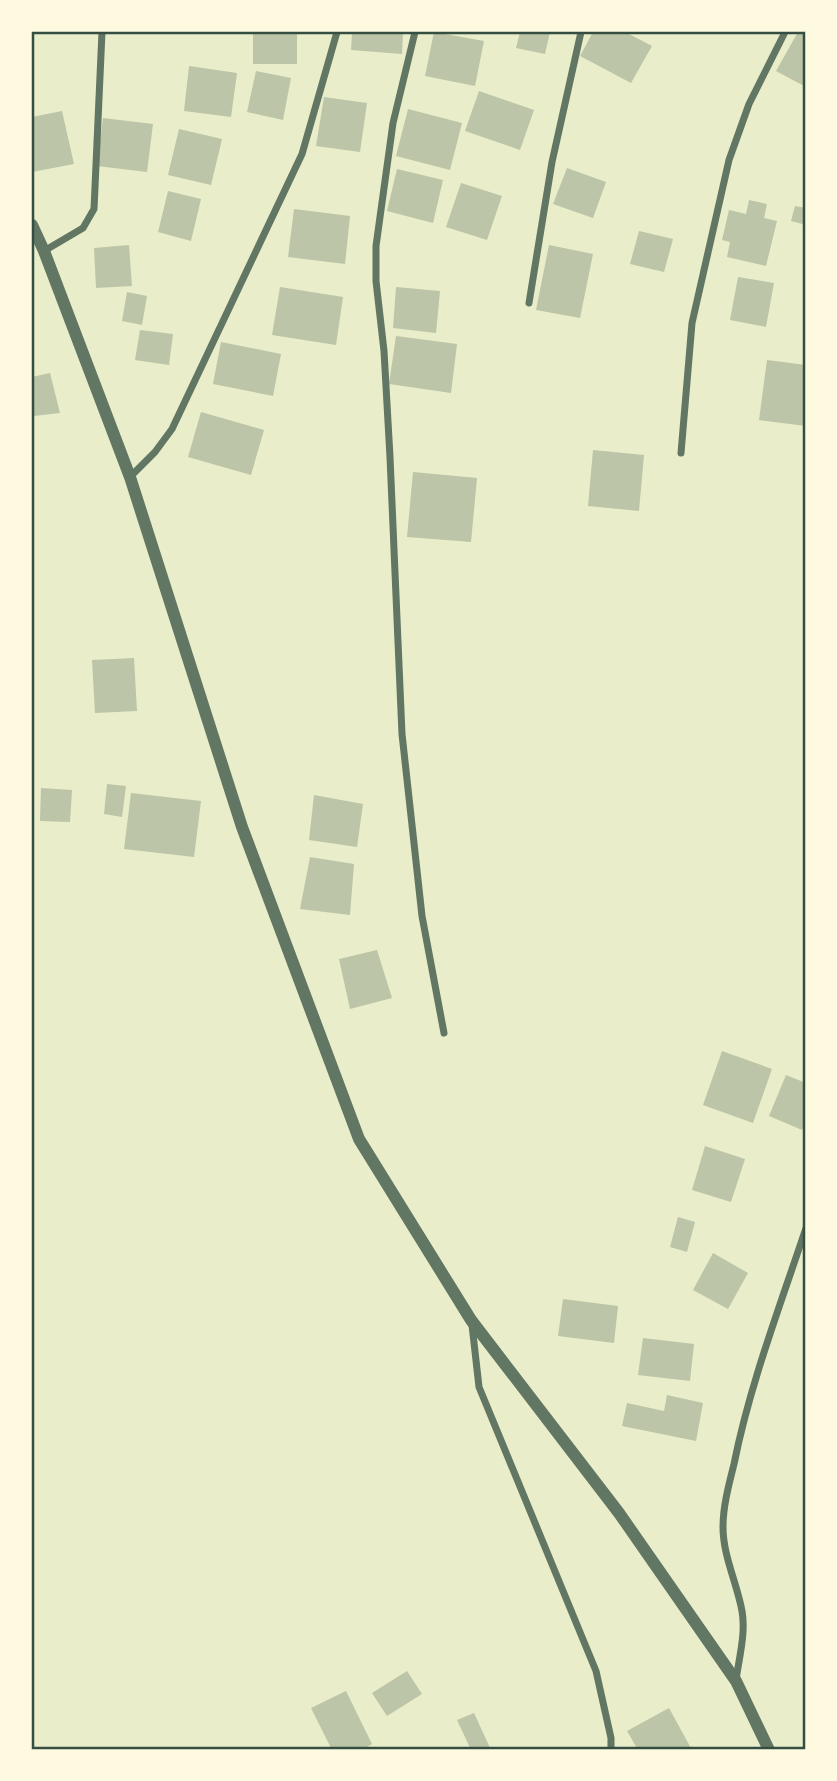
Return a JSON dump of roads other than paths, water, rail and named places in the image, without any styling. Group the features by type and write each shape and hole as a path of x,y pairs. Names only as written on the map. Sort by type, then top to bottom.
{"street":[{"path":"44,251 83,228 94,209 102,32"},
{"path":"130,477 173,429 302,153 337,32"},
{"path":"415,32 393,123 376,246 376,281 384,351 402,734 422,916 444,1033"},
{"path":"529,303 552,162 581,32"},
{"path":"681,453 692,323 729,160 749,104 785,32"},
{"path":"32,225 130,477 242,827 359,1139 471,1320 619,1513 736,1681 769,1749"},
{"path":"736,1681 743,1639 742,1612 726,1553 723,1527 726,1499 753,1388 806,1228"},
{"path":"471,1320 479,1387 596,1671 611,1749"}]}
